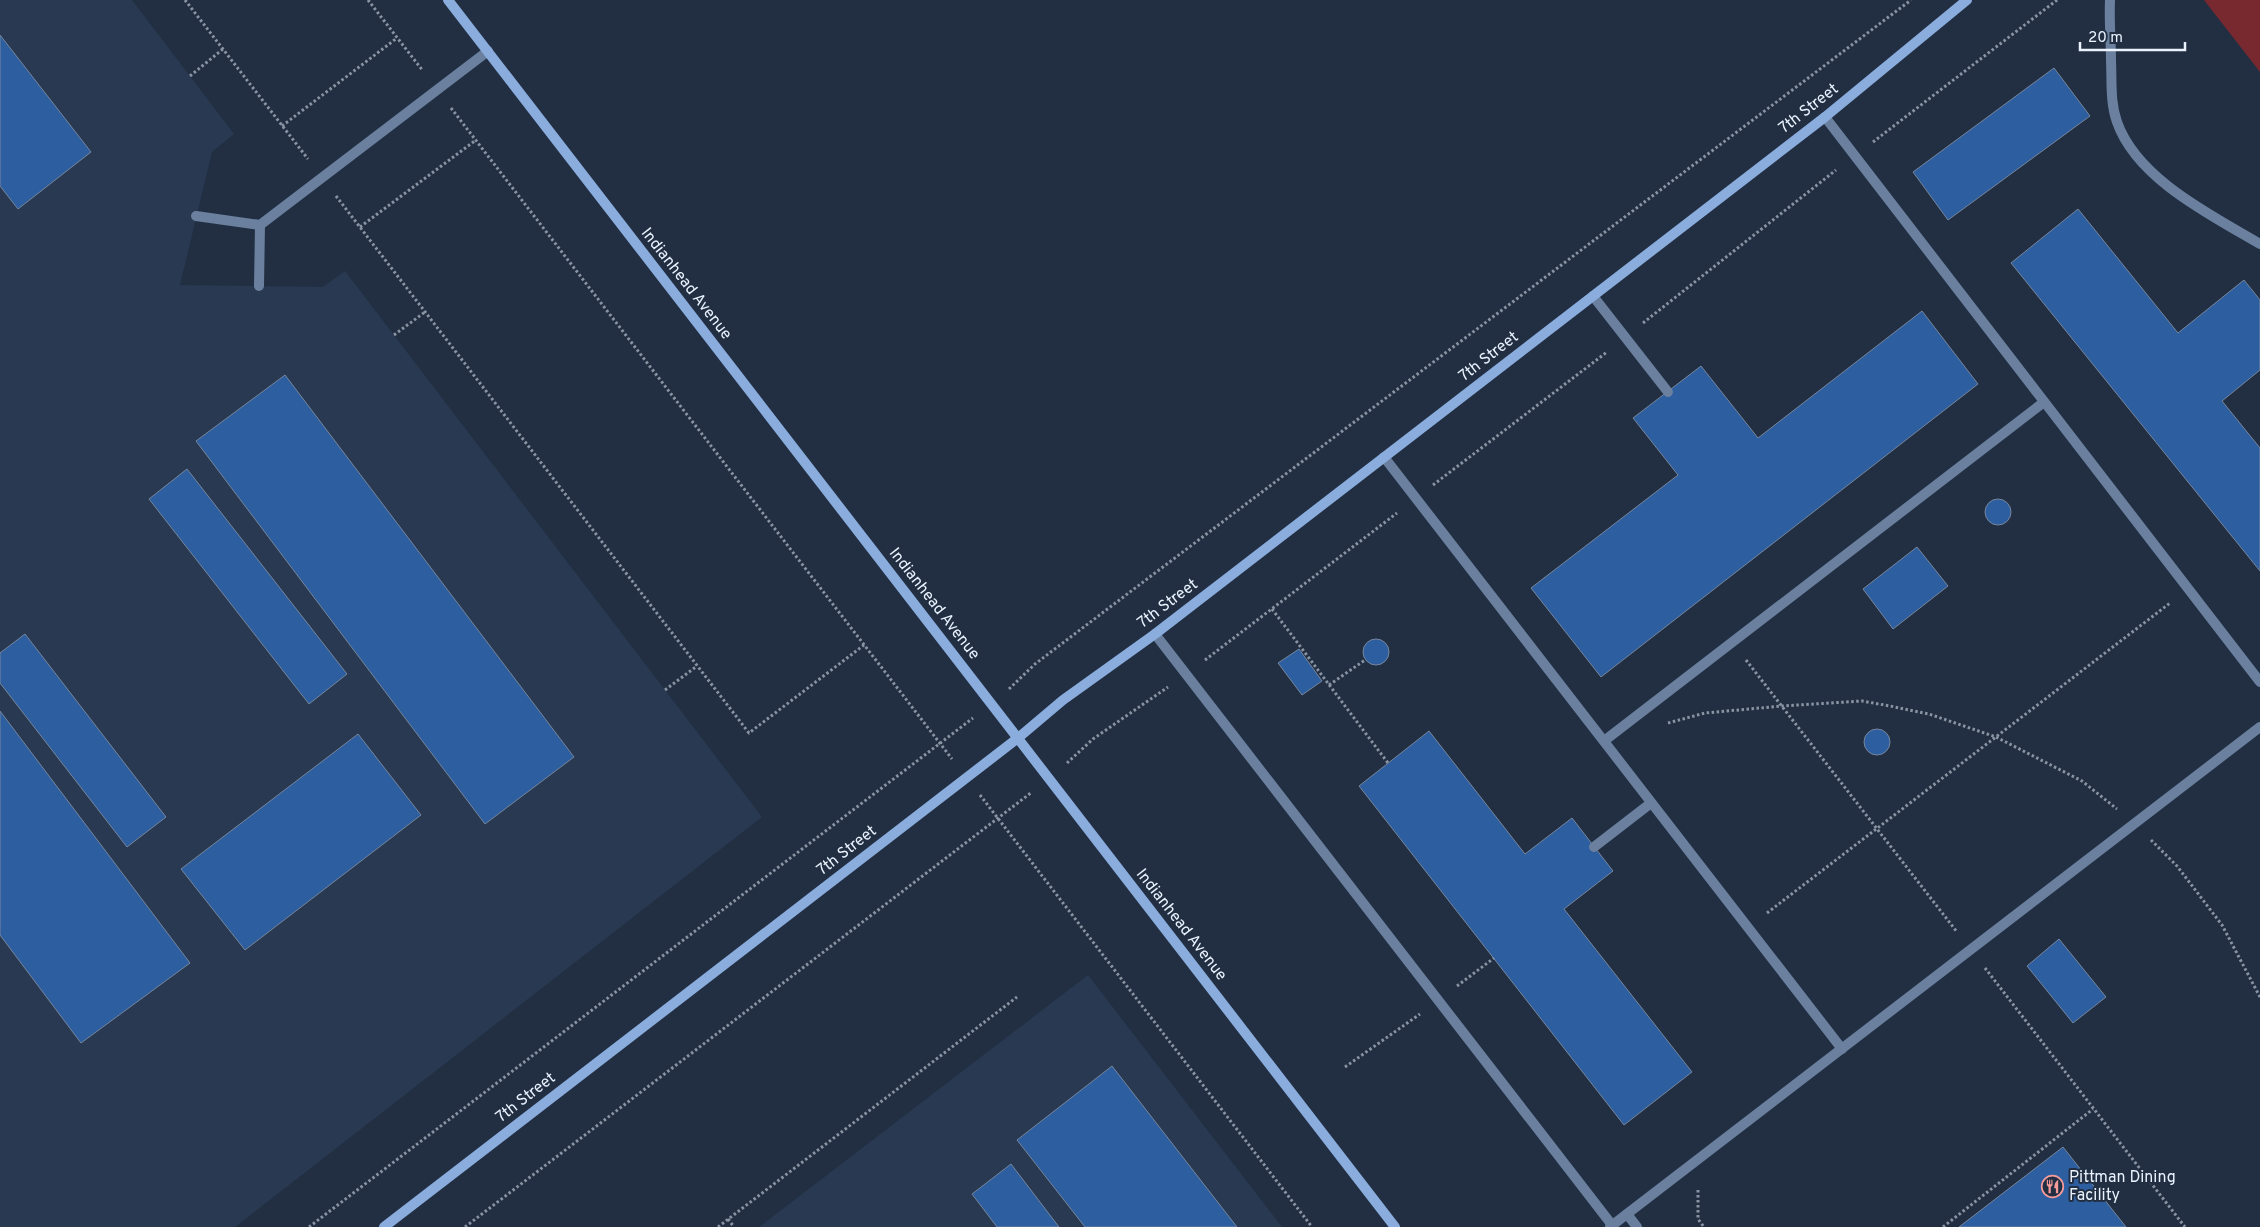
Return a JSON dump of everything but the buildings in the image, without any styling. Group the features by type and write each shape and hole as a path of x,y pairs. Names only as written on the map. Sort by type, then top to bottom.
{"street":[{"name":"Indianhead Avenue","path":"448,0 1395,1227"},
{"name":"7th Street","path":"384,1227 1018,738 1063,700 1155,634 1825,117 1967,0"}],"lane":[{"path":"2110,0 2112,94 2117,122 2132,149 2149,171 2215,217 2260,244"},
{"path":"196,216 260,225 488,51"},
{"path":"1825,117 2260,682"},
{"path":"259,286 260,225"},
{"path":"1593,296 1668,392"},
{"path":"1604,741 2044,402"},
{"path":"1384,457 1842,1049"},
{"path":"1155,634 1611,1226 2260,727"},
{"path":"1594,847 1651,803"},
{"path":"1627,1214 1637,1227"}],"path":[{"path":"185,0 748,733 864,645"},
{"path":"368,0 1312,1227"},
{"path":"309,1227 992,704 1043,658 1910,0"},
{"path":"465,1227 1050,779 1093,739 1186,674 1272,609 1625,337 1855,155 2058,0"},
{"path":"282,126 397,38"},
{"path":"190,76 223,49"},
{"path":"360,227 476,140"},
{"path":"394,335 425,312"},
{"path":"1748,928 2188,589"},
{"path":"1272,609 1388,763"},
{"path":"1330,685 1365,660"},
{"path":"665,690 697,666"},
{"path":"1663,724 1705,714 1782,706 1862,701 1929,714 1996,737 2082,781 2135,823 2177,866 2222,925 2260,997"},
{"path":"718,1227 1017,997"},
{"path":"1943,1227 2093,1109"},
{"path":"1698,1159 1698,1219 1704,1227"},
{"path":"728,1219 734,1227"}],"shaded area":[{"path":"0,0 132,0 234,134 212,152 180,285 323,287 345,271 762,817 235,1227 0,1227"},
{"path":"2204,0 2260,0 2260,72"},
{"path":"1088,975 1282,1227 759,1227"}],"place":[{"name":"Pittman Dining Facility","path":"2053,1187"}]}
